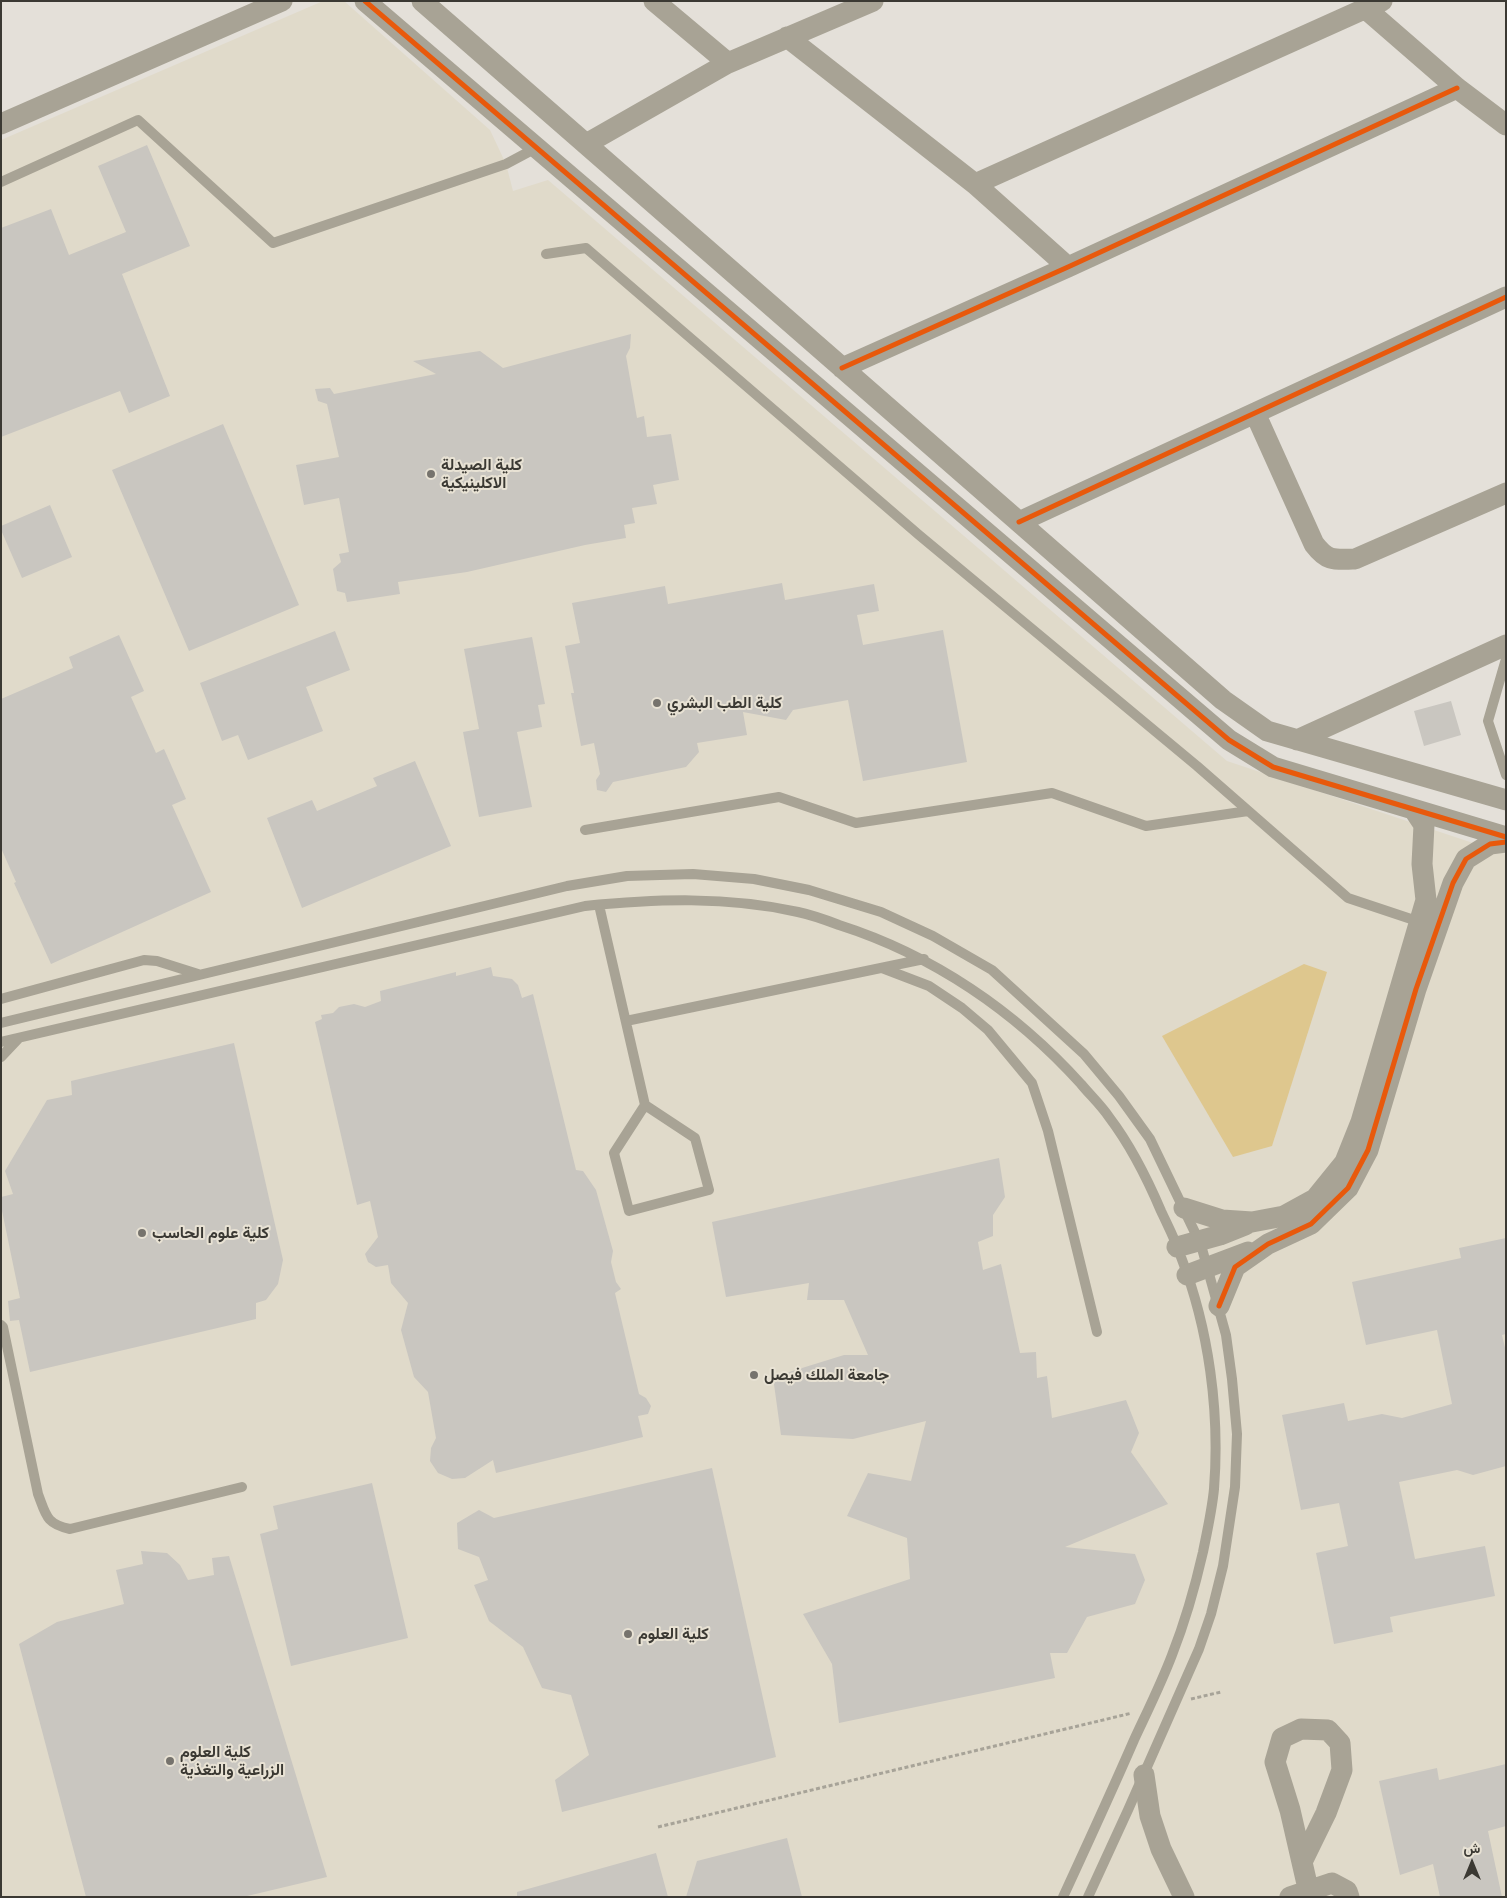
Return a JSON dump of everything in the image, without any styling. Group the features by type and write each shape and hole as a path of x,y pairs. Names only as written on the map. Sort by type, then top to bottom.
{"street":[{"path":"1,124 259,6 282,1"},
{"path":"365,1 1229,740 1273,767 1506,837"},
{"path":"422,1 1223,700 1267,731 1506,800"},
{"path":"654,1 728,63"},
{"path":"586,144 728,63 873,1"},
{"path":"975,184 1374,5 1457,88 1506,125"},
{"path":"787,37 975,184 1068,267"},
{"path":"842,368 1068,267 1457,88"},
{"path":"1019,522 1506,297"},
{"path":"1255,413 1314,544 1323,556 1337,560 1355,559 1506,493"},
{"path":"1298,740 1506,645"},
{"path":"1177,1247 1252,1222 1284,1216 1315,1198 1345,1162 1361,1122 1426,900 1422,864 1424,825 1414,810"},
{"path":"1187,1275 1264,1247 1311,1224 1348,1188 1368,1150 1416,989 1453,883 1466,859 1490,844 1506,842"},
{"path":"1184,1208 1222,1220 1252,1222"},
{"path":"1218,1306 1235,1266 1264,1247"},
{"path":"1302,1862 1326,1814 1342,1770 1340,1742 1328,1730 1301,1729 1282,1738 1275,1762 1290,1810 1302,1862 1303,1895 1332,1883 1347,1891 1349,1897"},
{"path":"1144,1775 1150,1816 1161,1849 1184,1897"}],"lane":[{"path":"1,182 138,120 273,243 506,164 536,148"},
{"path":"546,254 586,248 919,535 1197,766 1348,898 1420,922"},
{"path":"1506,659 1488,721 1506,775"},
{"path":"585,830 779,797 856,823 1052,793 1146,826 1248,811"},
{"path":"1,1023 567,886 627,876 693,874 754,879 809,890 881,912 933,936 992,970 1084,1054 1119,1096 1150,1139 1199,1241 1226,1335 1232,1379 1237,1434 1235,1487 1224,1566 1199,1649 1088,1897"},
{"path":"1,1042 585,906 637,901 694,899 750,903 801,912 862,932 924,959 979,993 1027,1030 1069,1071 1108,1115 1131,1150 1177,1247 1187,1275 1205,1343 1212,1385 1215,1437 1214,1489 1209,1524 1188,1612 1171,1659 1063,1897"},
{"path":"598,905 645,1105 695,1138 710,1190 629,1211 614,1153 645,1105"},
{"path":"626,1021 924,959"},
{"path":"1,999 144,960 157,961 199,974"},
{"path":"882,968 929,986 962,1008 988,1030 1032,1083 1048,1131 1097,1332"},
{"path":"1,1057 18,1039"},
{"path":"1,1326 3,1327 38,1494 46,1515 55,1525 70,1529 242,1487"}],"path":[{"path":"658,1827 1116,1717"}],"shaded area":[{"name":"جامعة الملك فيصل","path":"323,1 344,1 490,130 506,164 513,191 548,180 1227,761 1506,854 1506,1897 1,1897 1,140"},
{"path":"1304,964 1327,972 1272,1146 1233,1157 1162,1036"}],"building":[{"path":"147,145 190,246 122,274 170,396 129,413 120,391 1,437 1,228 51,209 69,255 126,232 98,166"},
{"name":"كلية الصيدلة الاكلينيكية","path":"631,334 630,348 626,356 637,418 644,416 647,437 671,434 679,480 653,485 657,504 632,508 635,523 624,525 626,538 585,545 467,572 398,582 400,594 347,602 345,593 337,591 333,569 341,562 339,554 349,552 339,498 304,505 296,465 339,457 327,404 318,401 315,389 330,388 334,394 436,374 413,361 480,351 503,368"},
{"path":"223,424 299,605 189,651 112,470"},
{"path":"50,505 72,557 22,578 1,526"},
{"name":"كلية الطب البشري","path":"782,583 785,600 874,584 879,611 857,615 863,645 943,630 967,762 863,781 848,700 793,710 786,720 743,712 747,735 697,743 699,752 686,767 613,782 606,792 597,790 596,780 600,774 594,743 581,746 571,693 574,693 565,646 580,643 572,603 665,586 668,604"},
{"path":"335,631 350,670 306,687 323,731 248,760 238,735 222,741 200,683"},
{"path":"119,635 144,691 131,697 156,753 164,749 186,799 172,805 211,892 51,964 14,883 16,882 1,848 1,699 73,668 69,657"},
{"path":"532,637 545,704 538,705 542,727 517,732 532,807 479,817 463,732 479,729 464,649"},
{"path":"1451,701 1461,735 1424,746 1414,711"},
{"path":"415,761 451,846 302,908 267,818 312,800 317,811 377,786 373,778"},
{"path":"491,967 493,976 512,979 518,985 522,998 533,994 576,1170 583,1171 596,1190 613,1251 611,1262 616,1282 621,1289 615,1293 639,1394 646,1398 651,1406 648,1414 638,1416 643,1437 496,1473 493,1460 465,1478 452,1479 438,1473 430,1461 431,1448 436,1438 428,1392 414,1377 401,1330 408,1303 391,1283 388,1265 376,1267 368,1262 365,1254 378,1237 370,1201 357,1205 315,1022 322,1019 321,1015 333,1013 339,1007 354,1004 365,1007 381,1001 380,991 456,972 456,976"},
{"name":"كلية علوم الحاسب","path":"234,1043 283,1260 278,1284 266,1300 256,1303 256,1319 30,1372 19,1320 10,1321 8,1301 20,1298 1,1206 1,1197 13,1194 5,1171 47,1100 72,1095 71,1081"},
{"path":"999,1158 1005,1197 993,1215 993,1236 978,1242 983,1270 1001,1264 1020,1353 1036,1352 1037,1378 1047,1376 1052,1418 1126,1400 1139,1433 1131,1452 1168,1504 1065,1547 1135,1554 1145,1580 1135,1604 1087,1617 1067,1653 1050,1653 1055,1678 839,1723 832,1664 803,1614 910,1579 907,1538 847,1516 868,1473 911,1481 926,1421 853,1439 781,1435 773,1377 844,1355 868,1355 844,1300 807,1300 809,1283 726,1297 712,1222"},
{"path":"1506,1238 1506,1334 1502,1335 1506,1352 1506,1466 1473,1475 1457,1470 1399,1482 1415,1559 1485,1546 1495,1596 1390,1617 1393,1632 1334,1644 1316,1553 1348,1546 1339,1503 1301,1510 1282,1415 1344,1403 1348,1421 1382,1414 1402,1418 1452,1404 1437,1330 1366,1345 1352,1282 1461,1258 1459,1248"},
{"name":"كلية العلوم","path":"712,1468 776,1757 562,1812 555,1780 589,1755 571,1695 542,1688 523,1647 489,1621 474,1585 488,1580 479,1557 458,1549 457,1523 479,1510 494,1518"},
{"path":"372,1483 408,1638 291,1666 260,1534 278,1529 273,1506"},
{"name":"كلية العلوم الزراعية والتغذية","path":"141,1551 167,1553 180,1565 188,1580 214,1575 212,1558 229,1556 327,1877 243,1897 86,1897 19,1644 57,1622 124,1604 116,1570 143,1564"},
{"path":"1506,1764 1506,1826 1488,1831 1502,1897 1440,1897 1433,1864 1400,1875 1379,1781 1437,1768 1439,1780"},
{"path":"787,1838 802,1897 686,1897 697,1861"},
{"path":"656,1853 668,1897 517,1897 517,1892"}],"cycle path":[{"path":"365,1 1229,740 1273,767 1506,837"},
{"path":"842,368 1068,267 1457,88"},
{"path":"1019,522 1506,297"},
{"path":"1219,1306 1235,1267 1268,1244 1311,1224 1348,1188 1368,1150 1416,989 1453,883 1466,859 1490,844 1506,842"}],"place":[{"name":"كلية الصيدلة الاكلينيكية","path":"431,474"},
{"name":"كلية الطب البشري","path":"657,703"},
{"name":"كلية علوم الحاسب","path":"142,1233"},
{"name":"جامعة الملك فيصل","path":"754,1375"},
{"name":"كلية العلوم","path":"628,1634"},
{"name":"كلية العلوم الزراعية والتغذية","path":"170,1761"}]}
